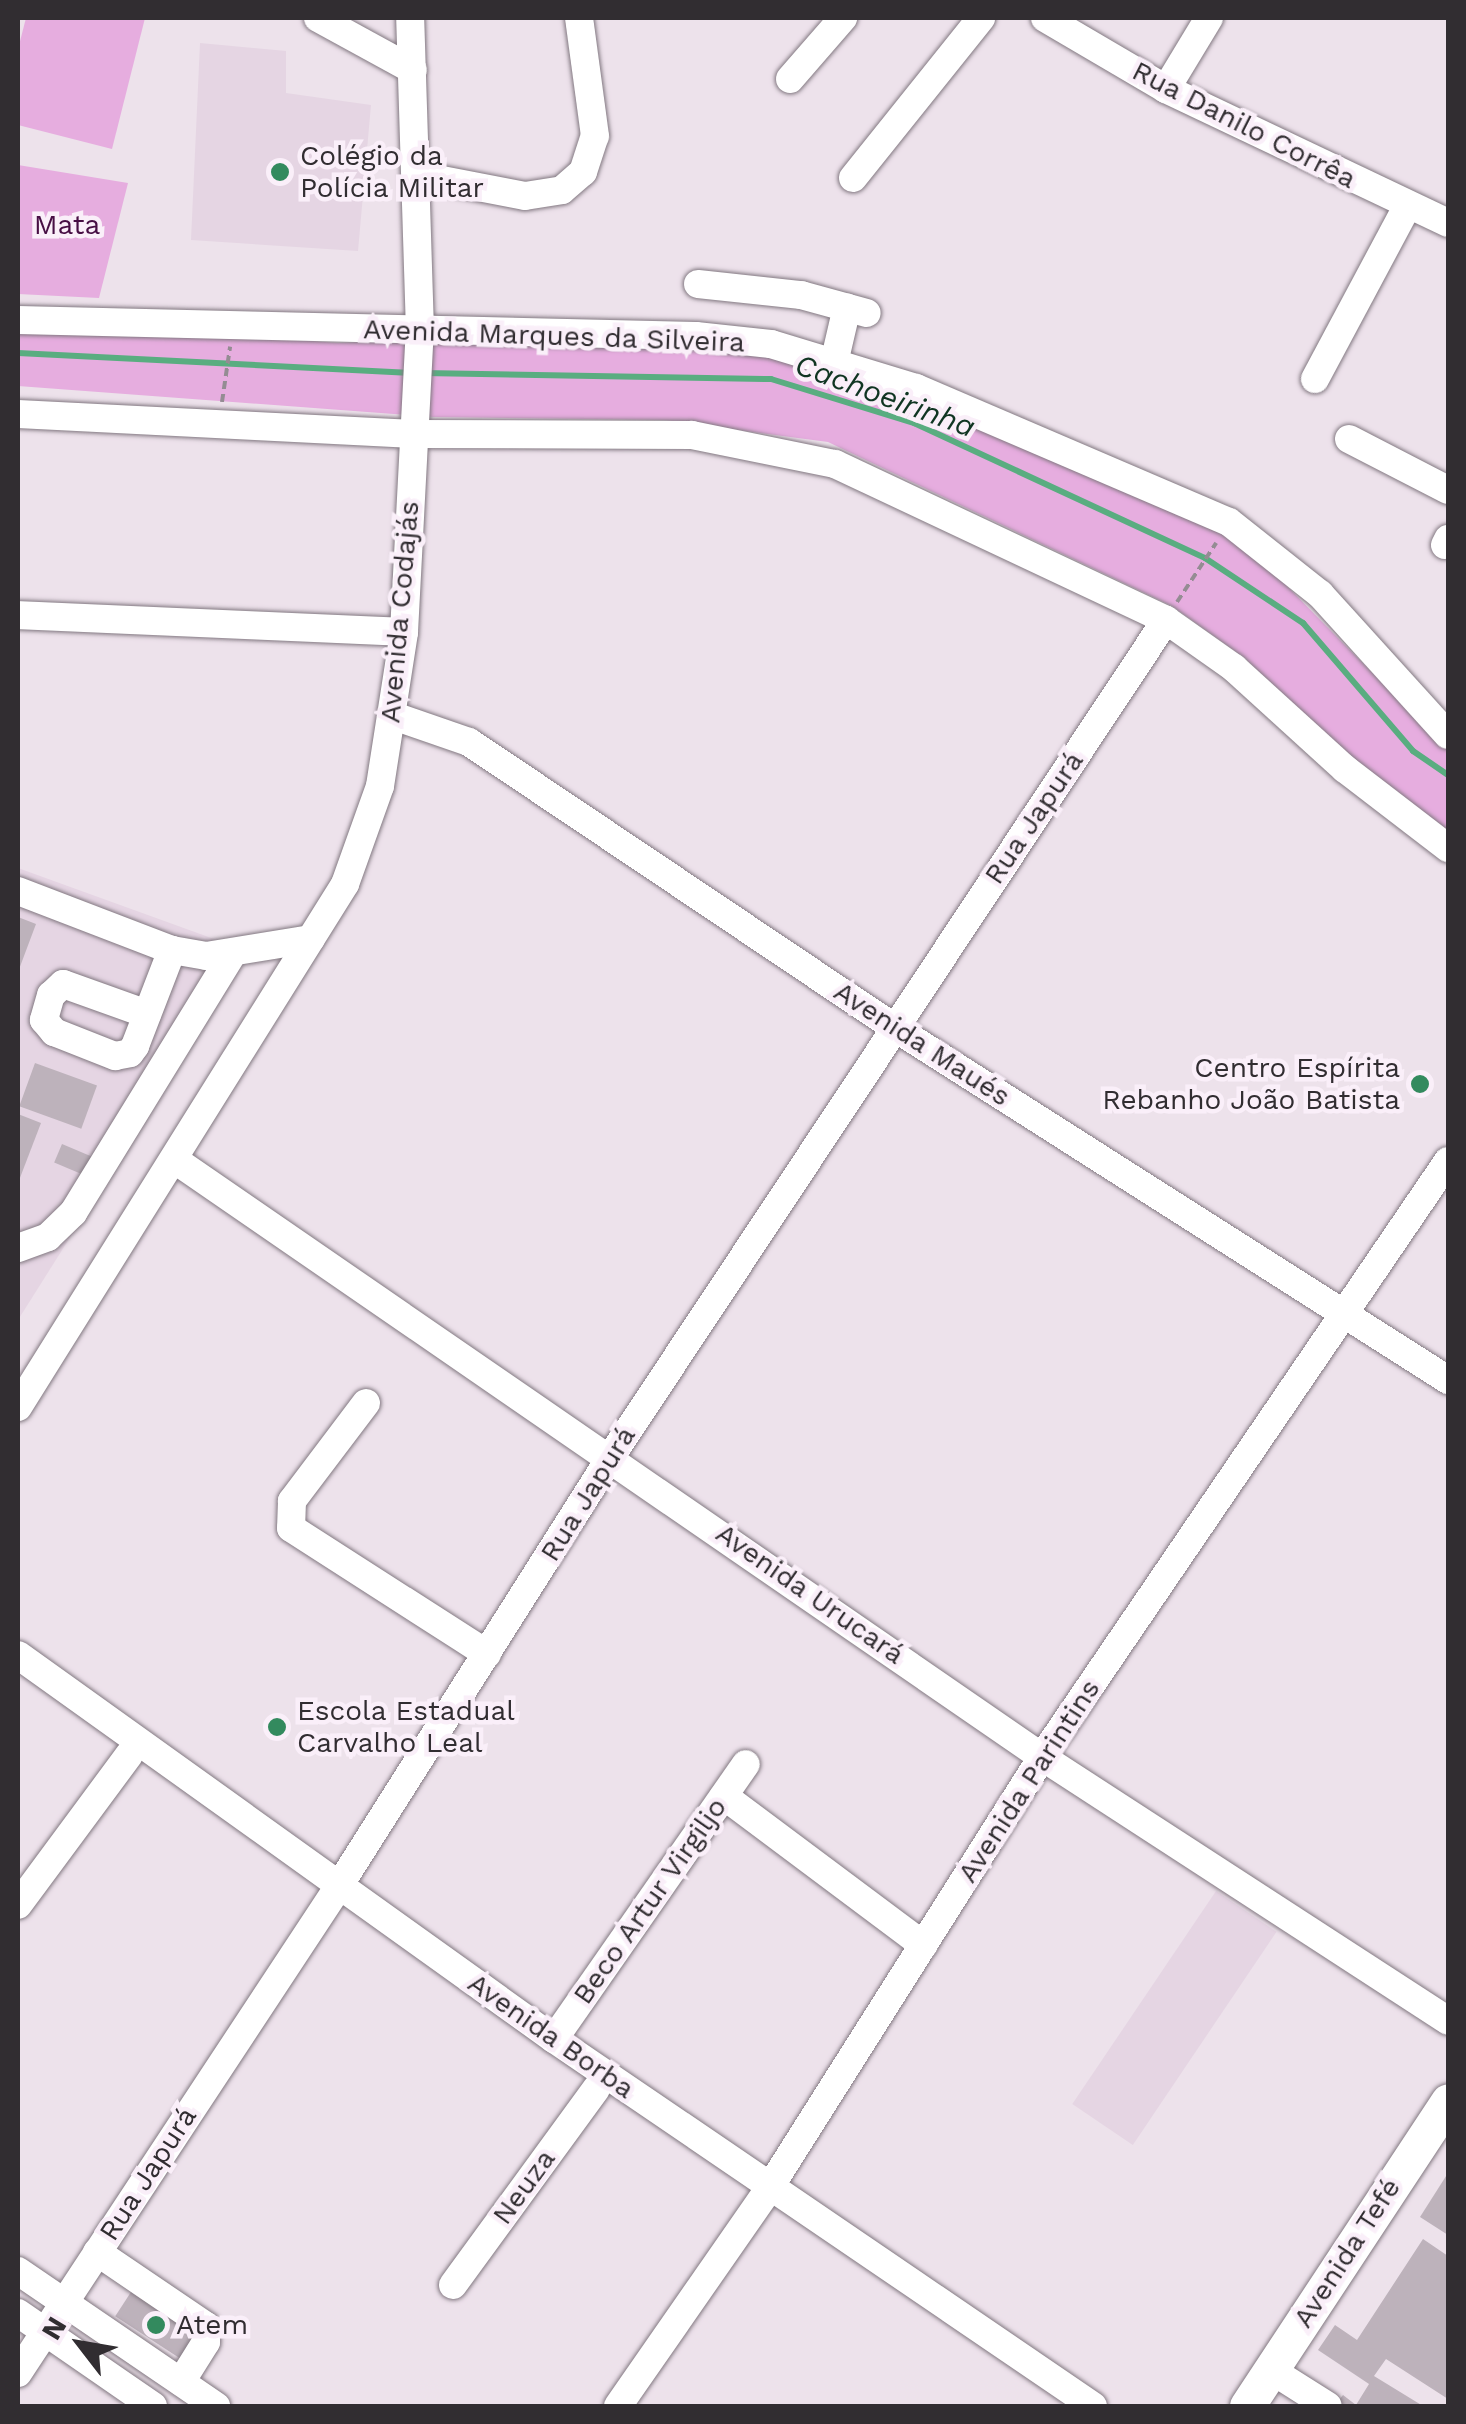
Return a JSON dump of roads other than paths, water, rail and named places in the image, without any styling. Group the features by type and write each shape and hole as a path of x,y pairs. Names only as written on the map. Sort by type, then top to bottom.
{"main road":[{"name":"Avenida Tefé","path":"1247,2406 1448,2101"}],"street":[{"path":"318,18 413,70"},
{"name":"Avenida Codajás","path":"18,1406 27,1373 175,1160 345,884 380,786 394,716 404,632 420,340 410,18"},
{"path":"416,175 526,196 562,190 583,172 595,136 579,18"},
{"path":"790,80 844,18"},
{"path":"853,178 981,18"},
{"name":"Rua Danilo Corrêa","path":"1045,18 1166,89 1448,223"},
{"path":"1166,89 1209,18"},
{"path":"1315,378 1408,207"},
{"path":"698,284 801,295 857,310 834,363"},
{"name":"Avenida Marques da Silveira","path":"18,320 420,340 696,336 771,344 1003,422 1229,522 1320,594 1448,735"},
{"path":"18,414 414,423 692,435 836,464 1172,610 1345,769 1448,848"},
{"path":"1350,439 1448,490"},
{"name":"Rua Japurá","path":"18,2373 334,1893 612,1455 1172,610"},
{"path":"18,615 404,632"},
{"name":"Avenida Maués","path":"394,716 470,742 895,1028 1448,1380"},
{"path":"18,891 172,950 230,956 311,939"},
{"path":"147,1014 172,950"},
{"path":"18,1248 48,1236 73,1213 230,956"},
{"name":"Avenida Urucará","path":"175,1160 612,1455 1042,1757 1448,2021"},
{"name":"Avenida Parintins","path":"618,2406 764,2194 1042,1757 1448,1161"},
{"path":"366,1403 292,1502 291,1528 487,1654"},
{"name":"Avenida Borba","path":"18,1655 596,2089 1092,2406"},
{"name":"Avenida Borba","path":"18,1675 129,1755 554,2039 1062,2406"},
{"path":"18,1904 129,1755"},
{"name":"Beco Artur Virgiljo","path":"554,2039 746,1764"},
{"path":"724,1796 923,1945"},
{"name":"Neuza","path":"453,2285 596,2089"},
{"path":"97,2252 206,2326 206,2342 181,2382"},
{"path":"18,2270 216,2406"},
{"path":"18,2313 152,2406"},
{"path":"1271,2370 1328,2406"}],"waterway":[{"name":"Cachoeirinha","path":"18,353 411,373"},
{"name":"Cachoeirinha","path":"423,373 771,379 914,423 1205,558 1303,623 1413,751 1448,775"}],"place":[{"name":"Colégio da Polícia Militar","path":"280,172"},
{"name":"Centro Espírita Rebanho João Batista","path":"1420,1084"},
{"name":"Escola Estadual Carvalho Leal","path":"277,1727"},
{"name":"Atem","path":"156,2325"}],"park label":[{"name":"Mata","path":"67,225"}]}
